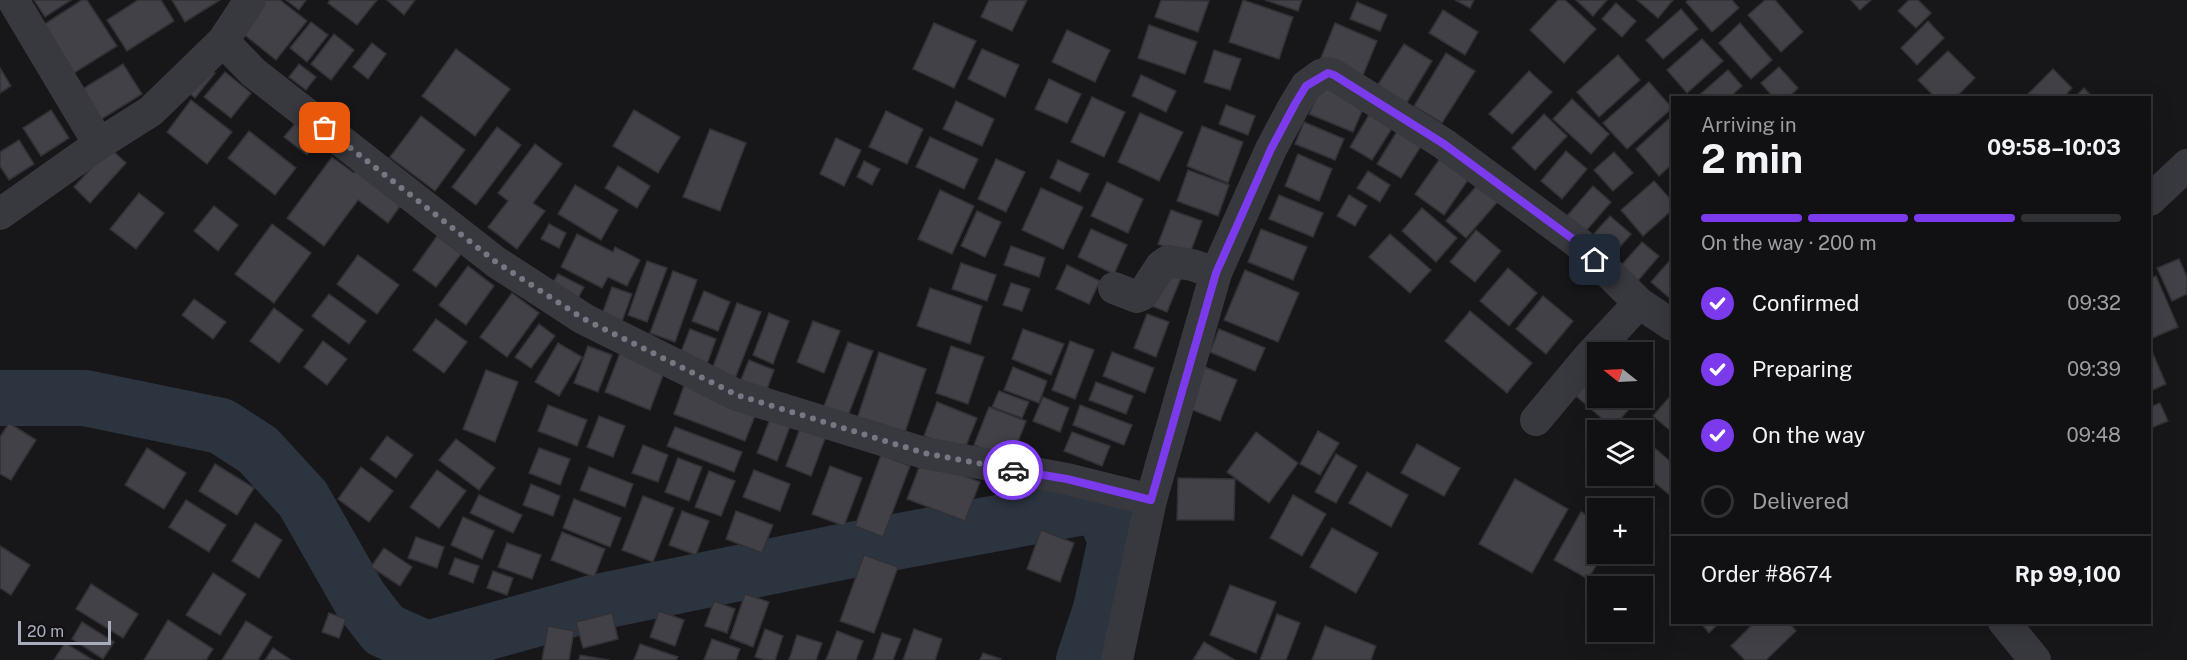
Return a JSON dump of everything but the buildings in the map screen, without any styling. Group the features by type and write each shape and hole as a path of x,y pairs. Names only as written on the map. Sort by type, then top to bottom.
{"street":[{"path":"13,0 99,144"},
{"path":"0,214 99,144 151,111 223,41 250,0"},
{"path":"223,41 253,72 496,262 584,319 737,395 924,453 1067,479 1151,500"},
{"path":"1117,660 1151,500 1216,273 1271,149 1306,86 1328,73 1334,75 1444,144 1581,245 1639,303 1671,325"},
{"path":"2151,199 2187,165"},
{"path":"1114,288 1137,297 1142,295 1161,266 1168,261 1192,265 1216,273"},
{"path":"1536,420 1587,359 1639,303"},
{"path":"2006,624 2035,660"}],"waterway":[{"path":"0,398 85,398 221,426 258,450 303,499 360,599 384,630 427,649 593,603 846,551 1100,504 1116,540 1101,609 1084,660"}],"way so far":[{"path":"325,128 496,262 584,319 737,395 924,453 1013,470"}],"route":[{"path":"1013,470 1067,479 1151,500 1216,273 1271,149 1306,86 1321,75 1328,73 1334,75 1444,144 1581,245 1595,260"}]}
